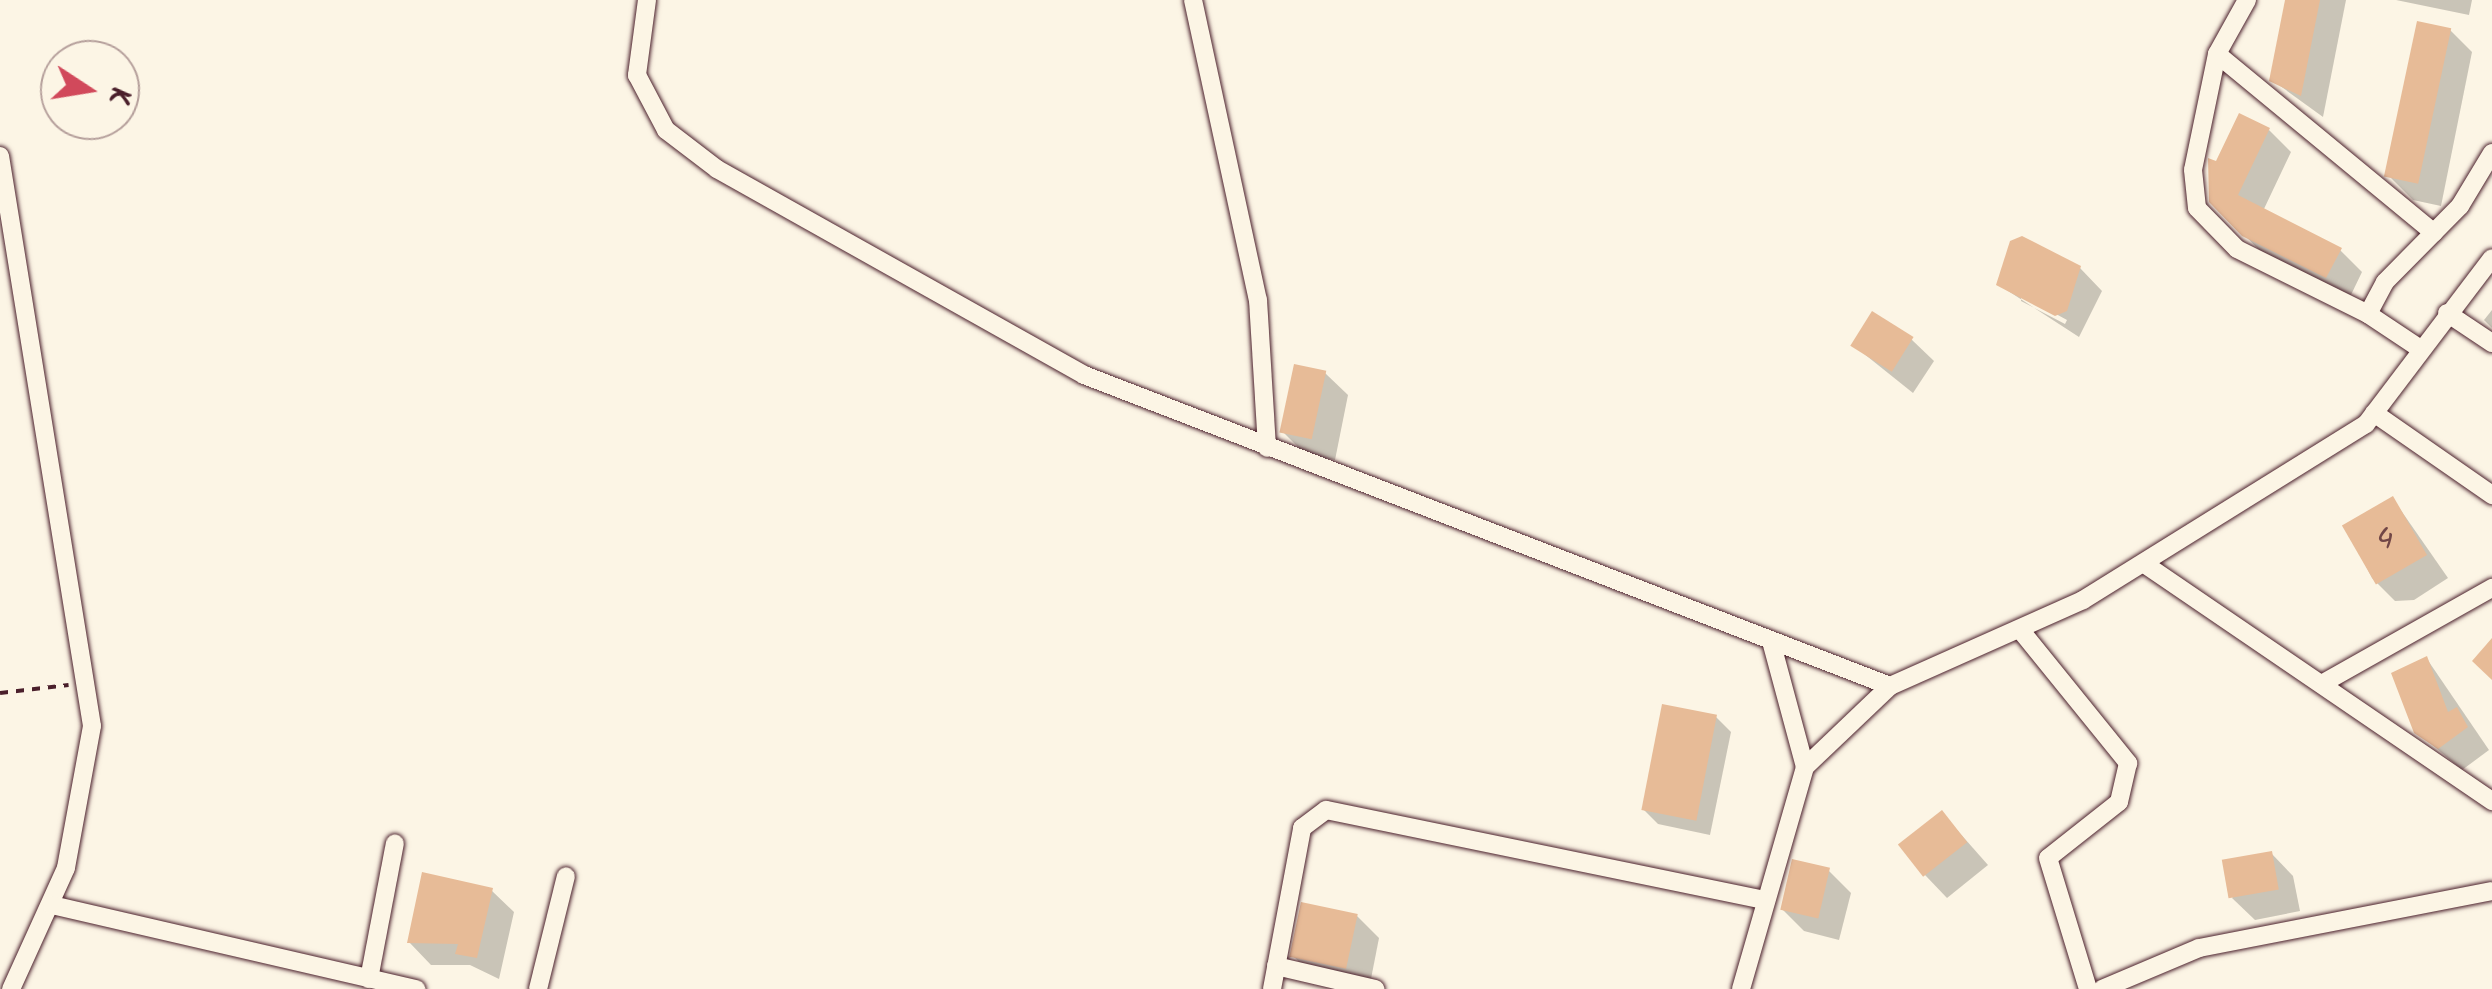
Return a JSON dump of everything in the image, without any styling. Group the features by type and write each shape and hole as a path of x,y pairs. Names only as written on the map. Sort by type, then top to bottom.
{"street":[{"path":"647,0 635,46 641,90 666,130 717,170 1084,375 1772,645 1890,686"},
{"path":"1192,0 1258,300 1267,448"},
{"path":"2247,0 2217,54 2193,170 2203,219 2237,250 2368,314 2419,348"},
{"path":"2217,54 2434,233"},
{"path":"2368,314 2492,153"},
{"path":"0,156 88,683 90,770 52,905 11,989"},
{"path":"1742,989 1805,767 1890,686 2022,632 2146,565 2374,413 2419,348 2492,258"},
{"path":"2447,313 2492,343"},
{"path":"2374,413 2492,495"},
{"path":"2146,565 2325,682 2492,801"},
{"path":"2325,682 2492,588"},
{"path":"2022,632 2128,763 2119,802 2048,858 2088,989"},
{"path":"1772,645 1805,767"},
{"path":"1272,989 1302,828 1326,810 1766,900"},
{"path":"369,980 395,843"},
{"path":"538,989 566,876"},
{"path":"2102,989 2198,948 2492,890"},
{"path":"52,905 416,989"},
{"path":"1276,966 1375,989"}],"path":[{"path":"0,693 88,683"}],"building":[{"path":"2285,0 2320,0 2301,96 2269,81"},
{"path":"2417,21 2451,28 2418,184 2384,177"},
{"path":"2239,113 2270,128 2238,195 2342,248 2326,278 2242,236 2209,202 2208,158 2216,161"},
{"path":"2022,236 2081,266 2067,311 2055,316 1996,285 2010,241"},
{"path":"1872,311 1914,337 1892,372 1850,346"},
{"path":"1294,364 1326,371 1312,439 1279,432"},
{"path":"2393,496 2427,555 2376,584 2342,526"},
{"path":"2492,638 2492,680 2472,661"},
{"path":"2427,656 2448,712 2457,707 2468,727 2438,749 2414,733 2391,673"},
{"path":"1662,704 1717,715 1696,821 1641,810"},
{"path":"1942,810 1967,842 1923,877 1898,844"},
{"path":"2272,851 2279,889 2229,898 2222,860"},
{"path":"1792,859 1830,868 1818,918 1780,910"},
{"path":"422,872 493,888 477,958 455,954 458,944 407,943"},
{"path":"1301,902 1358,914 1346,969 1289,957"}]}
